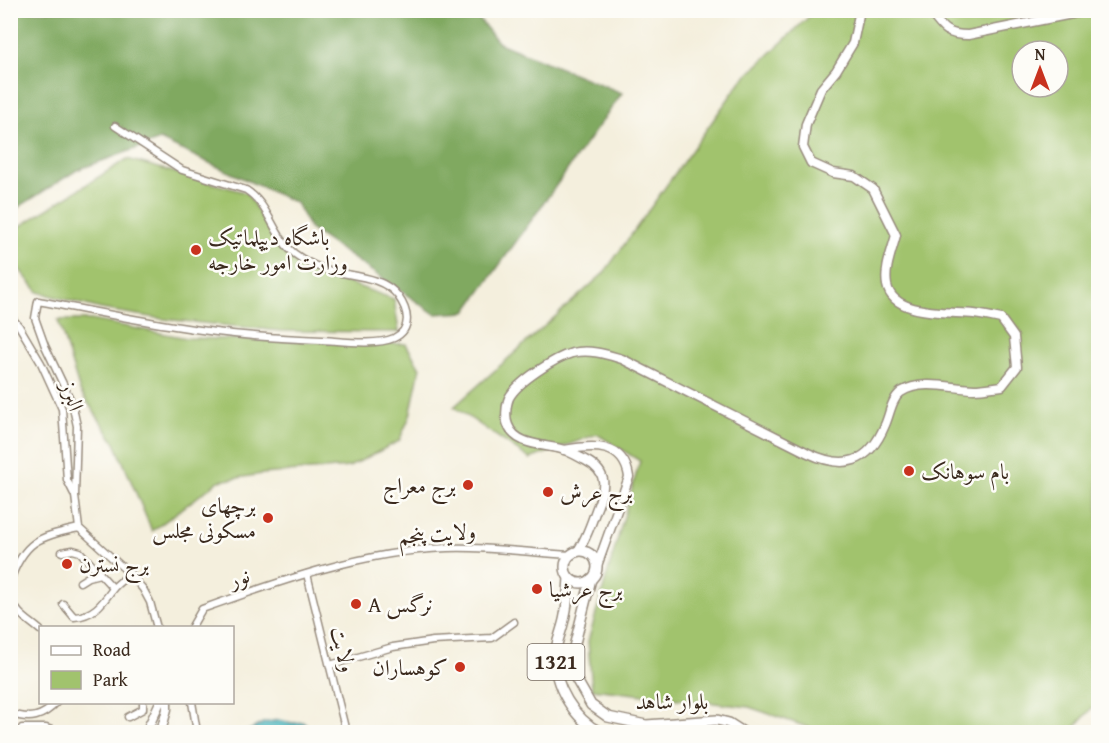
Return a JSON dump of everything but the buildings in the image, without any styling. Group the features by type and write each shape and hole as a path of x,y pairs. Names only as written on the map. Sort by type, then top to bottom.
{"main road":[{"path":"564,450 593,447 612,451 624,459 629,477 597,566 591,579 582,582 569,578 565,563 583,544 602,495 604,482 602,472 597,467 564,450 529,443 521,439 508,427 507,411 509,399 516,390 537,372 572,354 593,351 622,359 824,461 842,462 856,460 873,449 885,426 893,400 902,392 926,385 977,389 1002,386 1017,367 1014,337 1001,319 972,314 945,314 899,302 887,287 887,267 896,235 873,189 854,176 833,173 811,163 803,147 806,124 820,89 836,71 853,43 860,10"},
{"path":"929,10 945,31 955,35 968,35 1092,10"},
{"path":"574,553 590,554 597,566"},
{"name":"1321","path":"569,578 565,616 558,637 555,657 558,680 573,710 590,728 600,732"},
{"name":"بلوار شاهد","path":"591,579 572,656 575,677 591,705 608,717 646,725 717,720 729,723 743,732"},
{"path":"146,732 159,704"},
{"path":"146,732 159,732 166,704"}],"street":[{"path":"115,126 182,170 246,190 266,211 279,236 289,249 304,261 320,268 378,281 397,294 408,316 408,324 402,332 395,338 383,341 253,336 155,323 38,301 35,318 45,346 72,403 77,426 75,496 79,528 130,574 143,589 150,602 157,626"},
{"name":"البرز","path":"10,316 19,326 41,363 62,409 67,480 75,496"},
{"path":"10,581 17,562 37,539 79,528"},
{"name":"ولایت پنجم","path":"307,574 354,560 444,548 574,553"},
{"path":"62,552 73,550 80,552 113,588"},
{"path":"80,582 100,574"},
{"path":"63,604 74,617 84,616 105,601 113,588 130,574"},
{"name":"نور","path":"192,626 202,609 307,574"},
{"name":"ولایت","path":"307,574 346,732"},
{"path":"10,597 19,615 39,629"},
{"path":"330,665 393,647 433,641 492,638 514,622"},
{"path":"10,713 21,717 40,716 55,704"},
{"path":"128,717 143,709 143,704"},
{"path":"192,704 197,732"},
{"path":"21,717 22,730 46,728 57,732"}],"green space":[{"path":"11,11 472,11 499,43 622,93 466,312 435,314 310,229 296,203 160,140 77,170 11,212"},
{"path":"815,11 1098,11 1098,701 1071,732 819,732 749,707 592,689 588,641 640,461 597,434 530,459 454,407 604,273 741,81"},
{"path":"127,159 247,193 266,225 297,265 394,299 399,332 281,331 163,319 101,309 38,292 11,259 11,232"},
{"path":"58,320 91,320 187,338 406,344 420,368 410,416 399,441 349,467 262,474 219,481 152,531 115,443 80,391"}],"water":[{"path":"278,720 303,722 316,732 246,732 263,723"}],"place":[{"name":"باشگاه دیپلماتیک وزارت امور خارجه","path":"196,250"},
{"name":"بام سوهانک","path":"909,471"},
{"name":"برج معراج","path":"468,485"},
{"name":"برج عرش","path":"548,492"},
{"name":"برچهای مسکونی مجلس","path":"268,518"},
{"name":"برج نسترن","path":"67,564"},
{"name":"برج عرشیا","path":"537,589"},
{"name":"A نرگس","path":"356,604"},
{"name":"کوهساران","path":"460,667"}]}
